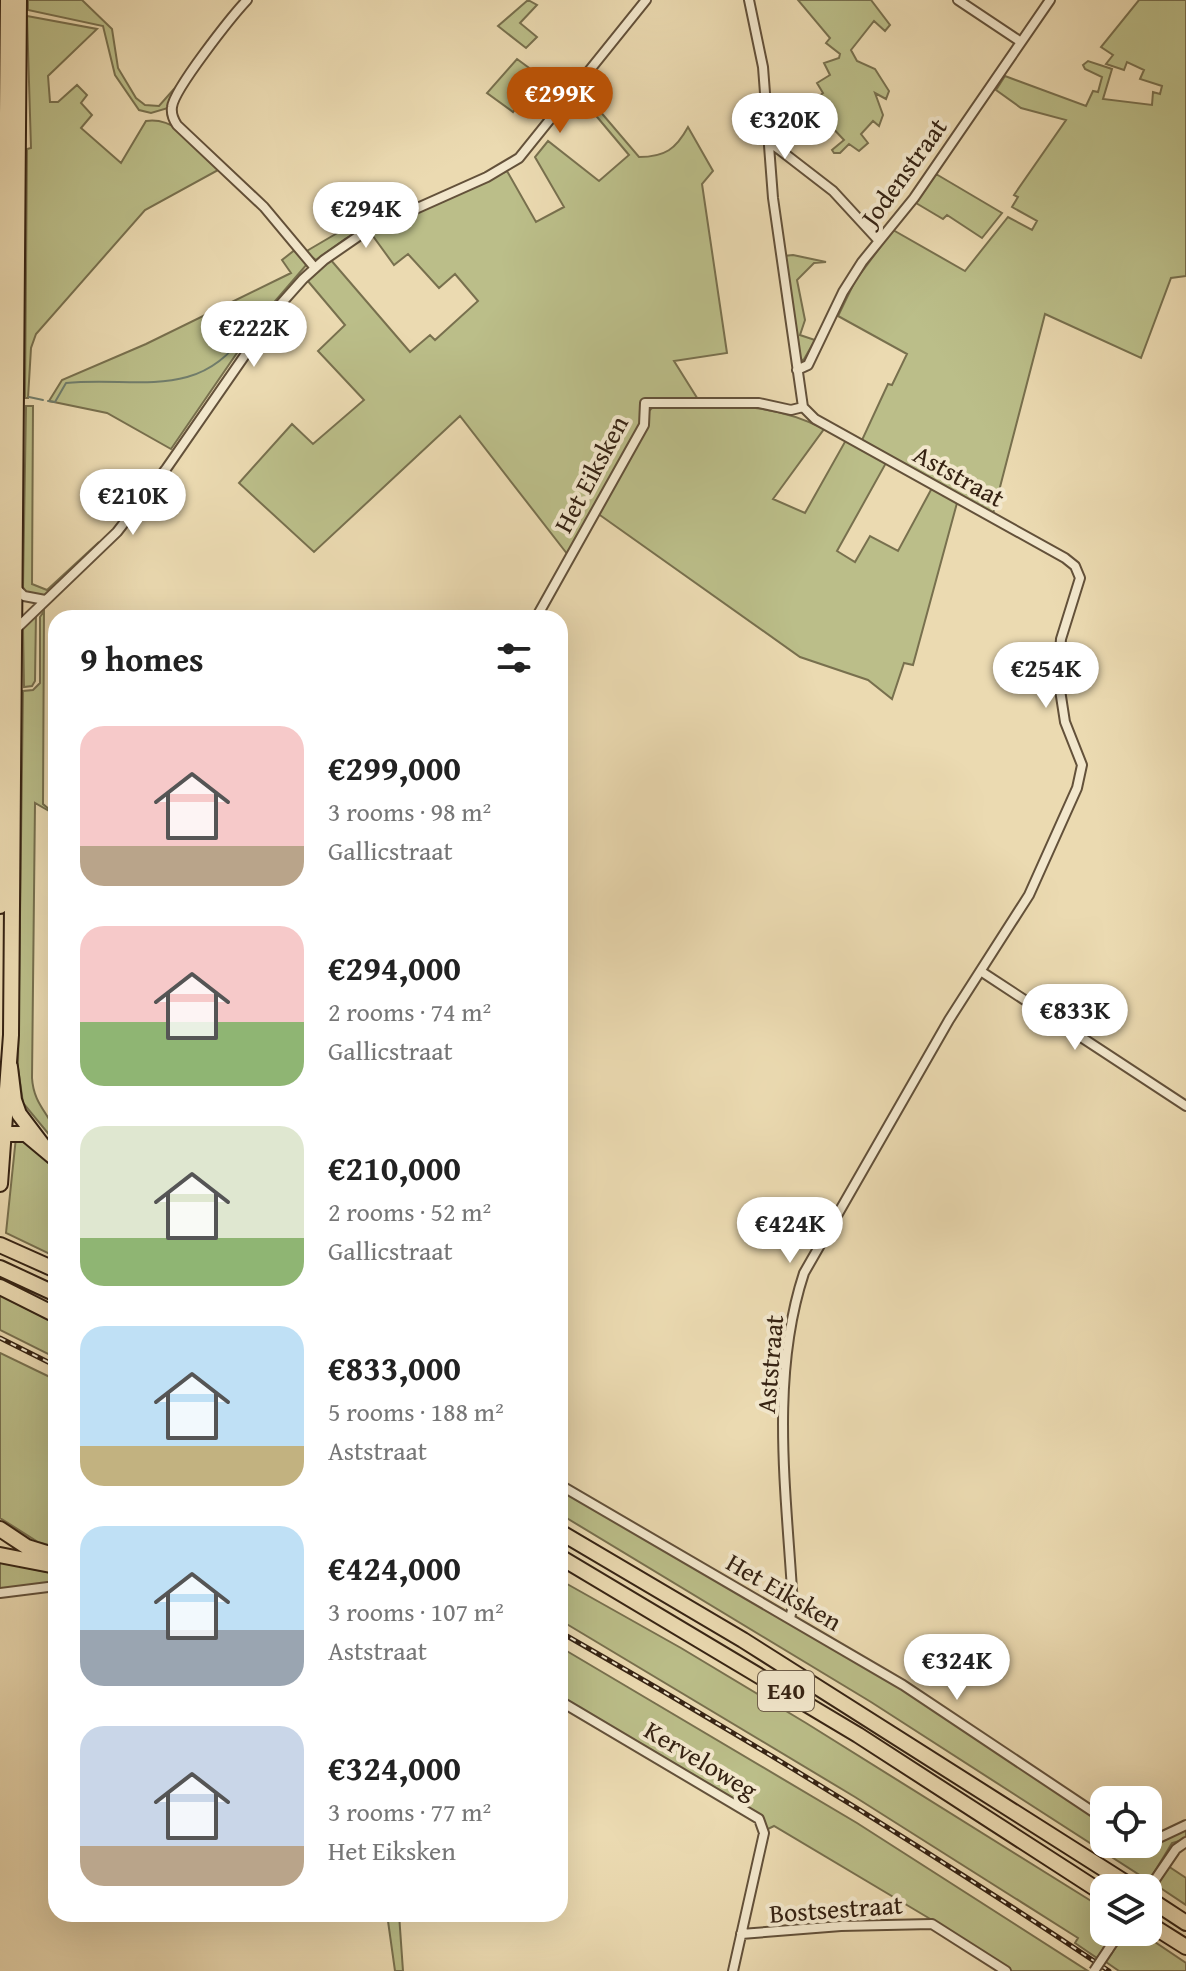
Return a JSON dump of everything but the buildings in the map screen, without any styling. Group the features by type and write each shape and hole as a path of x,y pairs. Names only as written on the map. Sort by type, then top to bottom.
{"highway":[{"path":"0,1184 10,1067 8,0"},
{"path":"0,906 2,675 16,588 19,0"},
{"path":"10,1067 19,1114 48,1151"},
{"path":"3,1133 26,1134 44,1147"},
{"path":"0,1245 48,1266"},
{"path":"0,1268 48,1290"},
{"path":"0,1287 48,1311"},
{"path":"0,1529 27,1547 48,1554"},
{"name":"E40","path":"568,1537 756,1648 1112,1874"},
{"path":"0,1555 48,1564"},
{"name":"E40","path":"568,1562 858,1735 1090,1885"},
{"path":"1162,1907 1186,1923"},
{"path":"1162,1932 1186,1947"}],"street":[{"path":"247,0 226,23 174,100 173,119 264,207 315,268"},
{"path":"7,636 117,532 166,469 279,306 315,268 366,231 487,177 519,158 646,0"},
{"path":"749,0 763,67 767,140 803,407"},
{"path":"958,0 1021,42"},
{"name":"Jodenstraat","path":"797,370 808,365 843,292 914,198 1050,0"},
{"path":"767,140 833,191 879,241"},
{"name":"Het Eiksken","path":"540,610 644,425 645,403 759,403 791,410 803,407"},
{"name":"Aststraat","path":"790,1618 793,1606 784,1408 788,1335 804,1273 949,1020 1029,895 1081,774 1080,756 1065,722 1058,677 1061,639 1080,578 1075,566 815,419 803,407"},
{"path":"16,588 24,596 45,600"},
{"path":"982,972 1186,1106"},
{"name":"Het Eiksken","path":"568,1490 903,1685 1090,1810"},
{"path":"0,1593 48,1587"},
{"name":"Kerveloweg","path":"568,1706 759,1819 764,1833 741,1934"},
{"path":"1162,1836 1186,1825"},
{"path":"1159,1874 1176,1849 1186,1842"},
{"name":"Bostsestraat","path":"733,1971 741,1934 841,1926 932,1924 1006,1971"},
{"path":"1094,1971 1111,1946"}],"green space":[{"path":"28,0 82,0 112,29 118,68 136,98 145,105 159,106 189,72 168,108 151,113 139,110 115,75 103,26 28,10"},
{"path":"528,0 537,5 520,23 537,37 526,48 498,26"},
{"path":"798,0 871,0 890,25 885,31 874,21 851,50 857,61 875,69 889,91 886,99 875,93 883,115 879,126 873,121 861,134 868,143 859,151 849,144 840,153 834,153 832,150 844,140 810,104 823,93 817,83 830,75 824,63 839,58 840,54 826,43 830,38"},
{"path":"1139,0 1186,0 1186,276 1171,278 1141,358 1045,314 993,514 862,440 888,384 892,385 907,354 838,316 855,281 893,230 965,271 1008,217 1032,230 1037,221 1012,207 1018,197 1014,195 1066,120 1021,108 996,90 1005,76 1086,106 1093,91 1098,92 1102,77 1085,69 1083,65 1088,61 1112,69 1103,99 1152,105 1153,92 1160,94 1162,86 1140,79 1144,70 1127,62 1124,70 1106,64 1113,55 1101,47"},
{"path":"27,16 97,29 48,76 50,102 58,102 77,85 87,95 81,103 92,115 81,128 121,163 146,121 157,121 178,129 220,169 145,210 36,334 31,348 28,398 25,398 27,149 31,148"},
{"path":"517,59 540,76 513,112 487,93"},
{"path":"581,89 639,157 669,150 688,127 713,171 702,184 727,353 674,361 699,401 643,401 641,423 568,555 460,416 314,552 239,483 292,424 313,444 364,400 318,351 345,325 307,280 330,259 410,352 430,335 435,340 478,301 455,274 439,288 408,254 394,265 370,232 507,171 536,222 564,207 535,157 548,141 599,181 629,155 577,93"},
{"path":"936,174 1002,213 982,238 947,215 943,219 916,203"},
{"path":"397,198 400,209 345,239 316,260 305,252"},
{"path":"296,249 308,263 263,315 171,449 107,413 49,401 62,380 146,344 291,273 282,260"},
{"path":"784,256 826,262 814,263 797,280 805,320 800,335 815,340 803,361 799,356"},
{"path":"26,406 33,406 32,584 47,590 98,543 99,548 42,597 25,592 23,587"},
{"path":"654,406 762,409 783,413 824,429 773,499 805,513 846,440 886,463 837,551 855,562 870,536 898,551 932,488 957,503 913,665 904,663 892,699 868,680 800,657 597,513 648,412"},
{"path":"44,611 43,804 48,810 35,803 32,1078 37,1098 48,1117 48,1133 23,1103 18,1068 23,691 33,690 40,683 40,617"},
{"path":"36,613 35,681 32,686 24,687 23,629"},
{"path":"16,1137 27,1138 48,1159 48,1253 6,1233"},
{"path":"0,1295 48,1320 48,1354 0,1330"},
{"path":"0,1353 48,1376 48,1545 38,1542 0,1518"},
{"path":"568,1492 899,1686 1090,1814 1090,1843 871,1702 568,1519"},
{"path":"0,1562 48,1572 48,1584 0,1590"},
{"path":"568,1584 806,1723 1090,1900 1090,1946 1105,1946 1097,1958 1075,1943 1078,1938 855,1797 568,1625"},
{"path":"568,1652 857,1823 1088,1971 1011,1971 774,1826 766,1830 758,1815 568,1703"},
{"path":"1186,1828 1186,1839 1172,1843 1153,1874 1138,1874 1113,1858 1162,1858 1162,1839"},
{"path":"1168,1866 1186,1878 1186,1905 1162,1889 1162,1876"},
{"path":"388,1922 400,1922 403,1971 395,1971"},
{"path":"1117,1946 1161,1946 1186,1963 1186,1971 1119,1971 1106,1962"}],"waterway":[{"path":"48,401 55,402 66,383 164,381 186,377 207,369 227,355 245,333"},
{"path":"29,397 43,400"}],"railway":[{"path":"0,1338 48,1362"},
{"path":"568,1637 838,1796 1109,1971"}]}
